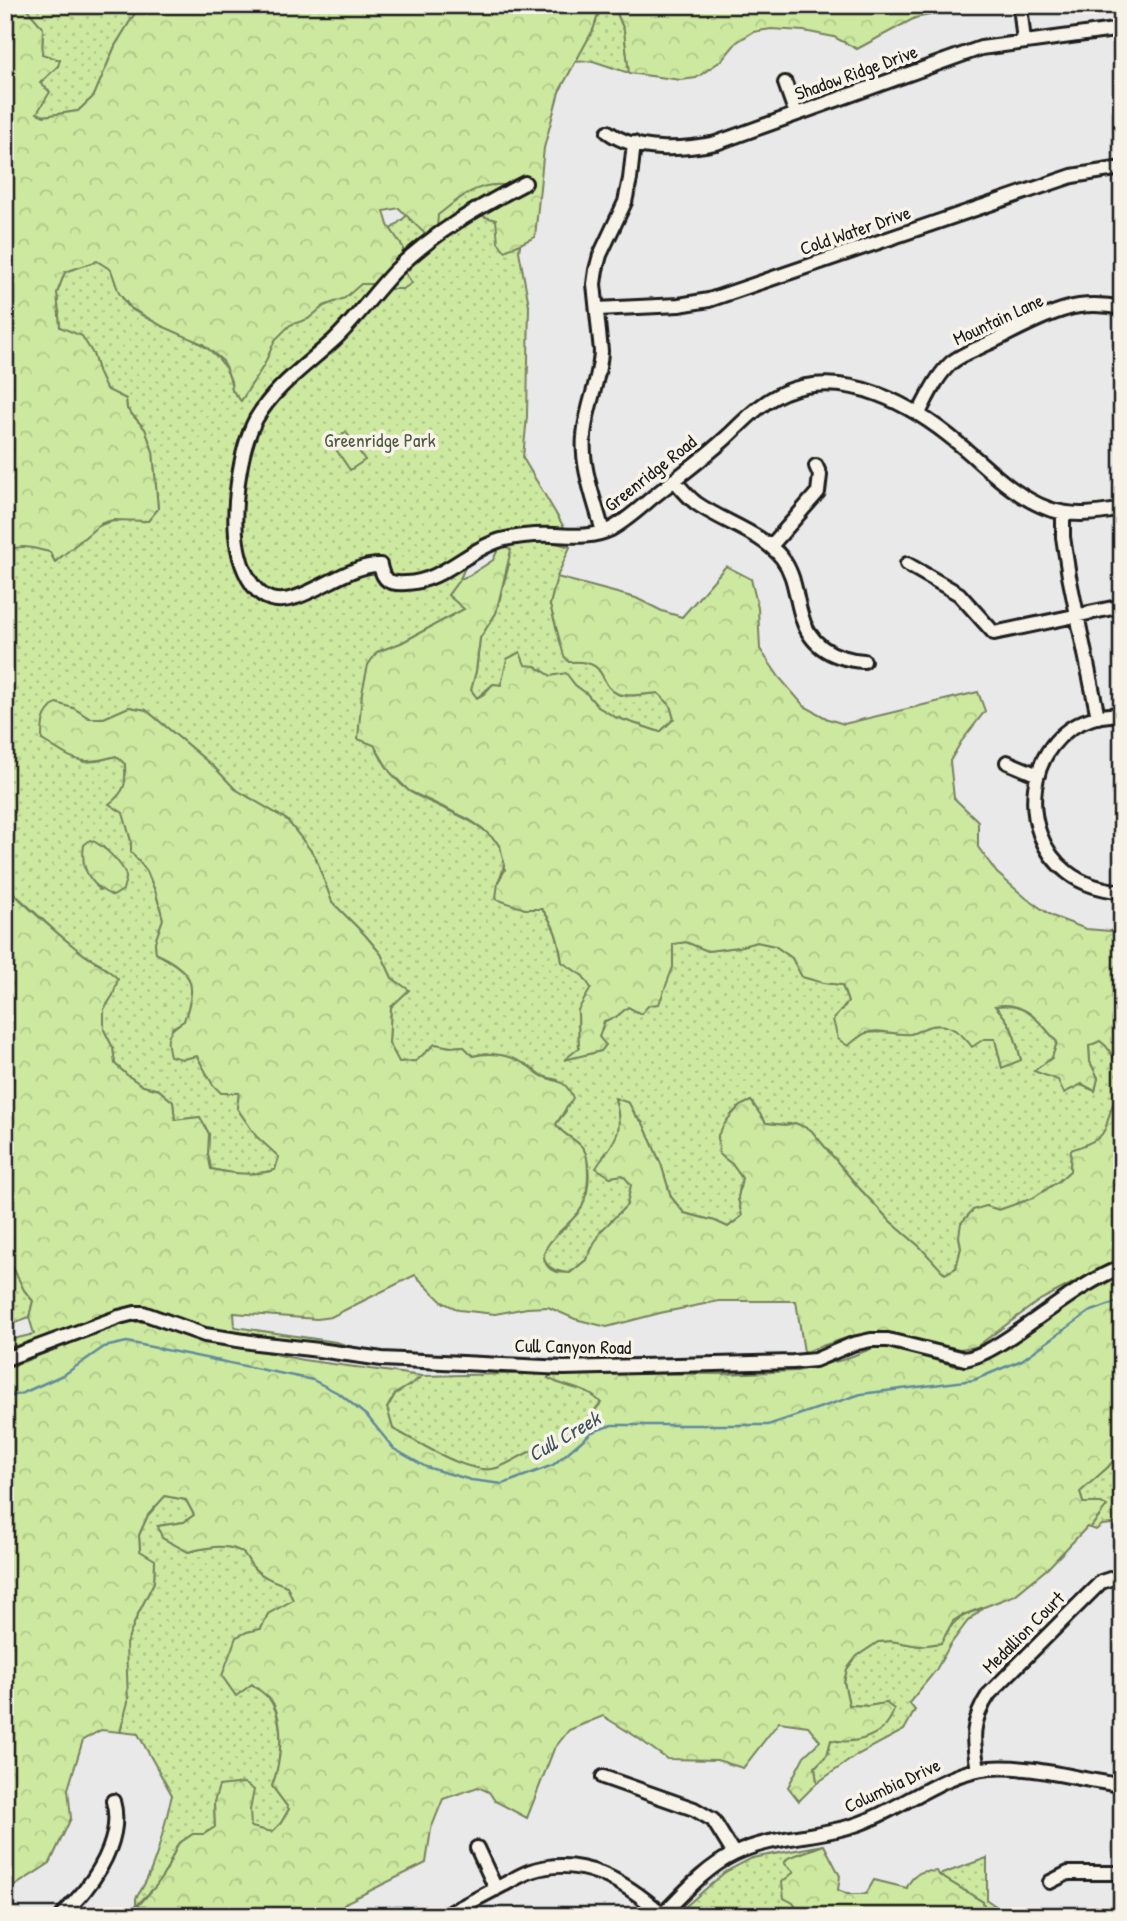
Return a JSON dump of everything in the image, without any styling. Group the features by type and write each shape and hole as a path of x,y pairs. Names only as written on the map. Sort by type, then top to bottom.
{"street":[{"path":"1020,5 1024,42"},
{"name":"Shadow Ridge Drive","path":"608,132 618,139 634,144 670,149 693,148 716,143 981,48 1122,29"},
{"path":"785,83 796,114"},
{"path":"603,531 583,447 586,422 601,362 594,284 600,255 625,202 634,144"},
{"name":"Cold Water Drive","path":"597,309 679,305 709,300 1072,176 1122,168"},
{"name":"Greenridge Road","path":"525,183 478,207 438,235 395,271 335,339 301,368 263,408 248,441 234,517 241,565 252,584 268,599 285,601 369,564 380,565 382,575 389,582 402,584 439,574 478,550 501,541 537,535 581,536 603,531 621,523 727,437 758,407 786,392 824,384 844,385 885,397 919,414 1021,495 1048,508 1063,513 1097,514 1122,509"},
{"name":"Mountain Lane","path":"919,414 943,372 952,362 972,351 1060,310 1093,304 1122,308"},
{"path":"771,546 818,492 820,475 816,466"},
{"path":"674,480 696,503 771,546 789,569 803,621 816,642 833,655 846,660 864,661"},
{"path":"1063,513 1063,537 1098,717"},
{"path":"907,564 959,594 994,632 1122,606"},
{"path":"1122,713 1089,719 1060,737 1048,753 1038,775 1033,796 1039,834 1051,855 1069,874 1085,883 1122,892"},
{"path":"1007,762 1038,775"},
{"name":"Cull Canyon Road","path":"5,1359 135,1313 155,1317 205,1335 382,1359 564,1368 793,1362 815,1360 853,1344 888,1340 965,1359 999,1344 1087,1286 1122,1267"},
{"name":"Medallion Court","path":"978,1769 973,1731 978,1713 995,1685 1101,1582 1116,1577"},
{"name":"Columbia Drive","path":"662,1915 704,1875 734,1854 764,1843 839,1830 858,1824 950,1779 978,1769 1018,1768 1122,1785"},
{"path":"603,1777 694,1809 713,1820 734,1854"},
{"path":"62,1916 87,1888 105,1858 116,1821 113,1801"},
{"path":"477,1848 496,1889"},
{"path":"444,1916 520,1876 542,1868 556,1867 586,1869 618,1881 662,1915"},
{"path":"1050,1882 1069,1873 1122,1873"}],"green space":[{"path":"5,5 26,5 43,28 42,54 60,60 58,66 40,83 50,92 37,113 44,116 78,111 94,96 115,46 140,5 970,7 915,18 857,49 834,37 804,31 771,29 753,32 737,42 722,60 696,78 681,80 629,73 624,30 617,13 607,7 599,12 593,30 559,92 544,148 535,237 505,251 498,242 496,220 479,215 498,198 503,185 476,189 438,215 433,239 399,208 384,211 388,225 403,247 402,268 412,283 403,289 389,289 381,284 361,284 345,298 324,306 308,319 290,325 275,340 264,365 241,401 232,390 223,361 203,344 162,326 131,308 119,293 111,270 97,261 65,272 57,293 60,327 82,336 93,354 106,389 126,399 127,409 145,429 153,452 158,509 148,521 113,520 102,523 55,562 50,552 33,548 21,547 5,553"},
{"path":"26,5 140,5 115,46 94,96 78,111 44,116 37,113 40,83 58,66 42,54 43,28"},
{"path":"607,7 617,13 624,30 629,73 593,61 574,62 593,30 599,12"},
{"name":"Greenridge Park","path":"496,166 524,224 519,251 529,305 527,416 523,458 568,534 473,549 460,579 448,595 465,609 401,643 377,652 374,718 376,749 390,772 409,791 476,824 491,835 501,848 504,864 498,882 525,909 542,909 556,934 562,962 583,976 592,988 578,1011 579,1048 566,1059 601,1051 599,1037 605,1021 616,1017 673,967 672,944 686,942 708,951 757,942 775,946 792,958 802,977 842,985 848,1002 866,1033 910,1034 930,1026 942,1025 957,1029 963,1034 995,1039 1002,1067 1021,1060 1012,1030 995,1006 1015,1007 1031,1014 1057,1042 1052,1058 1035,1071 1095,1091 1098,1078 1090,1062 1089,1046 1100,1040 1115,1058 1120,1072 1119,1087 1104,1134 1096,1142 1071,1150 1070,1171 1033,1198 999,1210 986,1206 959,1236 961,1248 956,1268 945,1275 858,1187 811,1130 795,1123 766,1123 751,1101 735,1110 727,1122 719,1154 732,1164 742,1178 738,1198 742,1216 728,1227 684,1213 671,1197 661,1164 643,1123 629,1103 615,1099 619,1116 617,1136 603,1157 610,1177 623,1175 631,1185 627,1205 601,1231 586,1260 570,1273 550,1267 544,1258 547,1246 576,1213 587,1192 588,1180 588,1167 582,1147 556,1124 566,1111 558,1080 542,1076 526,1064 486,1053 473,1056 463,1046 435,1044 416,1061 399,1063 389,1043 391,1007 408,990 392,978 381,954 332,902 315,856 287,820 235,789 215,768 146,710 129,707 104,718 89,718 73,708 42,740 84,762 116,756 125,764 126,783 120,795 131,852 147,871 163,919 155,942 156,953 185,973 191,987 184,1021 172,1028 182,1059 197,1056 213,1085 239,1093 237,1108 279,1157 275,1170 243,1174 211,1169 208,1154 209,1134 200,1117 175,1120 173,1102 159,1090 143,1086 115,1064 113,1048 104,1030 104,1009 113,995 101,964 81,953 5,885 5,553 16,547 33,548 50,552 55,562 96,528 117,521 148,521 158,509 153,452 145,429 127,409 126,399 106,390 93,354 60,327 57,293 65,272 97,261 112,270 121,296 131,309 187,336 212,352 228,374 232,390 287,318 412,211","holes":["103,847 123,869 126,879 99,890 84,867"]},
{"path":"346,432 365,460 350,470 331,442"},
{"path":"549,541 570,547 557,577 550,605 565,656 569,662 582,662 597,668 611,690 618,694 632,696 658,693 670,705 674,719 660,732 615,717 598,707 566,674 551,676 535,666 501,685 493,684 477,698 471,690 480,638 496,613 509,564 501,543"},
{"path":"501,543 511,550 496,613 480,638 471,690 477,698 493,684 501,685 507,659 520,652 525,665 535,666 551,676 566,673 598,707 615,717 660,732 674,719 670,705 658,693 618,694 611,690 597,668 582,662 569,662 564,656 550,605 557,577 636,598 682,617 726,566 751,579 758,608 760,649 804,706 828,719 844,724 978,692 985,711 950,761 954,798 978,821 978,847 997,873 1026,898 1052,916 1086,929 1122,932 1122,1066 1100,1041 1089,1046 1090,1062 1098,1078 1095,1091 1082,1084 1064,1093 1058,1080 1034,1071 1052,1058 1057,1042 1031,1014 1015,1006 1006,1005 995,1006 1009,1025 1021,1060 1002,1068 995,1039 984,1039 972,1047 959,1033 938,1025 910,1034 866,1033 848,1046 838,1039 833,1020 848,1002 842,985 802,977 792,958 775,946 757,942 708,951 686,942 673,944 673,967 659,1004 649,1005 641,1014 628,1007 616,1017 604,1021 599,1037 606,1045 601,1051 564,1060 579,1048 578,1010 591,988 583,976 562,962 556,934 550,921 542,909 525,909 496,899 498,882 505,870 500,845 468,819 409,791 390,772 374,745 358,739 362,693 368,665 377,652 401,643 464,609 448,595 460,579 493,560"},
{"path":"56,703 73,708 89,718 104,718 129,707 146,710 215,768 235,789 287,820 315,856 332,902 381,954 392,978 409,990 391,1007 389,1043 399,1062 416,1061 435,1044 463,1046 473,1056 495,1054 515,1059 540,1075 567,1087 573,1098 556,1124 582,1147 588,1165 587,1183 586,1196 578,1214 546,1249 546,1264 553,1271 570,1273 586,1260 601,1231 627,1205 631,1185 623,1175 610,1177 596,1168 613,1143 618,1129 615,1098 629,1103 643,1123 661,1164 671,1197 684,1213 728,1227 742,1216 738,1198 742,1178 732,1164 719,1154 718,1135 740,1106 751,1101 766,1123 795,1123 811,1130 858,1187 945,1274 956,1268 961,1248 961,1223 973,1210 986,1206 999,1210 1033,1198 1059,1181 1070,1171 1071,1150 1101,1136 1117,1096 1122,1097 1122,1260 1111,1263 1040,1300 976,1347 959,1349 879,1333 852,1336 804,1352 796,1301 719,1301 607,1327 575,1319 548,1307 495,1314 459,1310 442,1302 415,1275 331,1317 317,1319 234,1313 235,1327 336,1342 363,1350 213,1331 149,1308 121,1311 47,1340 5,1347 5,1341 34,1334 29,1317 33,1301 5,1256 5,885 59,935 118,979 113,995 104,1009 104,1030 113,1048 115,1064 143,1086 159,1090 173,1102 175,1120 200,1117 209,1134 208,1154 211,1169 243,1174 267,1172 275,1170 279,1157 256,1136 237,1108 239,1093 221,1093 213,1085 197,1056 182,1059 170,1056 169,1035 184,1021 191,987 185,973 178,966 156,953 155,942 163,919 156,893 147,871 131,852 131,841 123,813 109,804 124,787 125,764 116,756 92,761 76,759 42,740 44,719"},
{"path":"90,840 112,856 125,873 123,890 113,896 93,882 86,869 84,845"},
{"path":"5,1256 8,1256 24,1290 33,1301 29,1317 5,1327"},
{"path":"1122,1272 1122,1450 1108,1467 1080,1492 1083,1503 1101,1503 1107,1506 1090,1528 1087,1527 1048,1568 1015,1595 953,1621 941,1643 919,1646 891,1641 878,1642 857,1656 847,1669 844,1682 849,1705 886,1703 894,1709 885,1726 878,1732 860,1740 831,1740 827,1755 815,1767 817,1783 799,1801 788,1787 804,1756 820,1741 808,1726 779,1722 743,1768 717,1760 667,1759 603,1716 569,1730 554,1749 527,1818 495,1801 489,1792 478,1787 443,1799 431,1829 426,1863 347,1902 334,1916 129,1916 156,1886 178,1844 193,1834 204,1834 215,1827 214,1802 219,1786 244,1783 254,1790 250,1810 251,1827 272,1832 289,1809 272,1786 278,1767 280,1744 279,1722 273,1703 252,1684 236,1696 222,1676 236,1637 261,1629 268,1614 293,1600 287,1586 260,1573 244,1554 237,1550 216,1547 188,1552 162,1538 158,1526 184,1522 194,1515 186,1500 165,1496 148,1515 139,1535 140,1551 155,1560 154,1582 126,1644 128,1702 120,1732 101,1730 83,1740 68,1789 71,1818 50,1863 7,1891 5,1896 5,1369 124,1322 145,1322 187,1336 303,1360 422,1376 395,1394 387,1408 393,1429 459,1463 486,1469 502,1466 565,1436 587,1420 601,1403 590,1394 548,1378 553,1373 723,1374 797,1371 842,1360 873,1348 895,1348 955,1366 966,1366 989,1359 1083,1294"},
{"path":"553,1373 548,1378 589,1393 601,1402 573,1431 497,1468 486,1469 459,1463 393,1429 387,1408 395,1394 422,1376"},
{"path":"1122,1450 1122,1523 1102,1525 1096,1530 1090,1528 1099,1517 1101,1503 1083,1503 1080,1492 1108,1467"},
{"path":"165,1496 186,1500 194,1515 184,1522 158,1526 188,1552 216,1547 237,1550 244,1554 260,1573 287,1586 293,1601 268,1614 261,1629 247,1632 252,1684 270,1700 279,1722 278,1767 272,1786 289,1809 272,1832 250,1827 250,1810 214,1803 215,1827 204,1834 193,1834 178,1844 156,1886 136,1906 136,1898 149,1874 158,1848 172,1795 138,1734 120,1732 124,1720 126,1644 154,1582 155,1561 140,1551 139,1535 148,1515"},
{"path":"983,1608 967,1622 936,1670 909,1703 915,1710 904,1730 857,1755 817,1783 815,1767 827,1755 831,1739 840,1742 886,1703 849,1705 844,1682 847,1669 857,1656 878,1642 891,1641 919,1646 941,1643 958,1620"},
{"path":"824,1845 788,1858 794,1872 793,1903 803,1916 694,1916 685,1907 725,1872 752,1858"},
{"path":"824,1845 840,1876 838,1890 847,1894 866,1894 874,1880 907,1888 920,1873 937,1871 939,1875 983,1902 986,1916 803,1916 793,1903 784,1898 782,1882 794,1872 784,1863 788,1858"},
{"path":"987,1858 987,1900 1010,1916 986,1916 983,1902 939,1875"}],"waterway":[{"name":"Cull Creek","path":"5,1398 65,1374 104,1347 127,1342 313,1380 340,1394 368,1417 394,1449 426,1467 471,1480 503,1484 553,1465 592,1432 612,1425 768,1425 861,1394 974,1380 1022,1360 1089,1312 1122,1300"}]}
